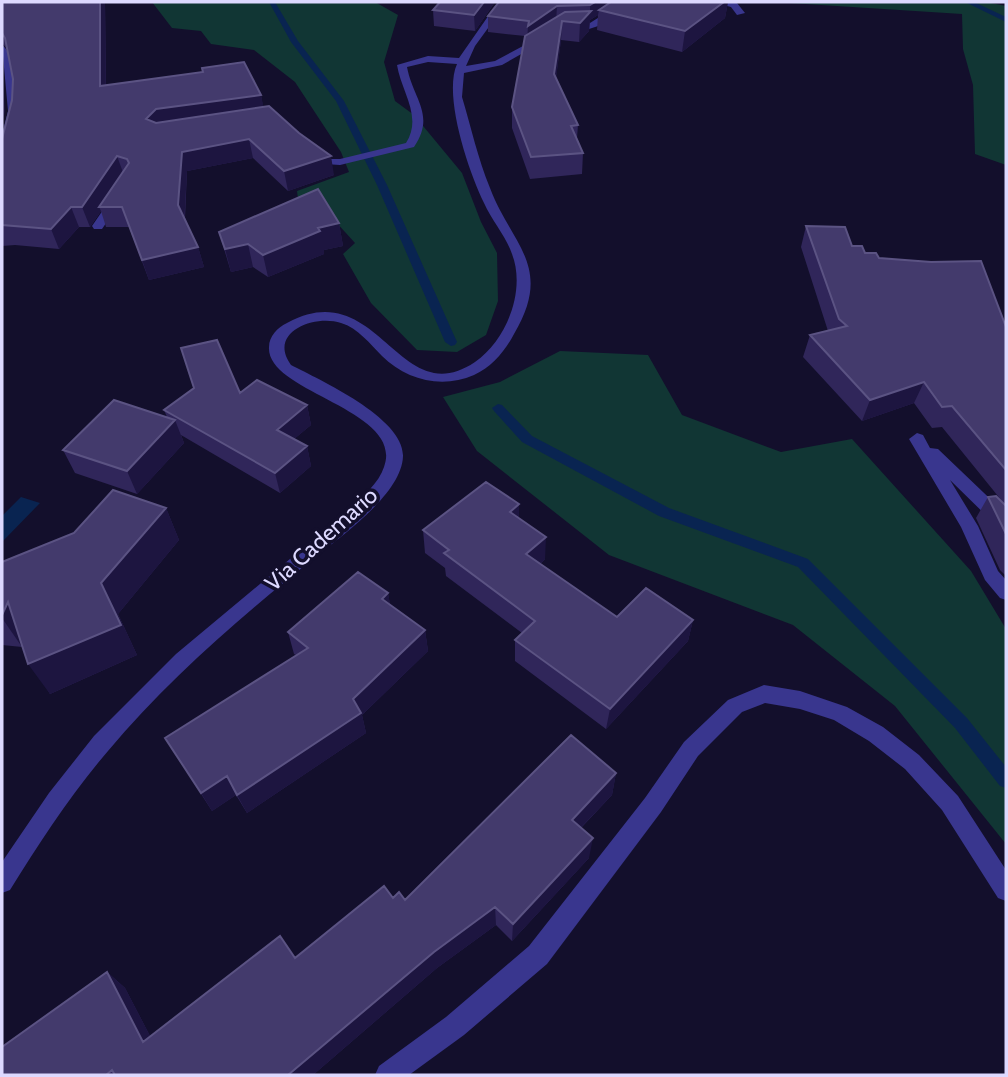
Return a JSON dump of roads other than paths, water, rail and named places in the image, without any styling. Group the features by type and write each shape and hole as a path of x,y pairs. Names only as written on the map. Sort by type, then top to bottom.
{"street":[{"path":"459,66 502,2"},
{"path":"561,26 592,26 629,2"},
{"path":"717,2 734,5 740,13"},
{"path":"303,143 324,160 334,162 407,146 416,138 421,120 402,65 428,59 459,66 498,63 531,47 551,33"},
{"path":"2,48 8,63 13,111 2,157"},
{"name":"Via Cademario","path":"2,882 60,795 118,723 238,612 369,500 393,467 393,443 382,429 286,368 277,359 274,347 278,336 290,326 307,319 340,317 362,328 398,365 417,373 441,377 456,376 483,365 502,345 518,311 523,292 522,263 482,182 457,97 459,66"},
{"path":"98,226 121,191"},
{"path":"1006,524 916,439 969,526 991,575 1006,593"},
{"path":"388,1075 454,1026 538,955 653,805 691,749 734,706 764,694 800,700 840,713 876,734 912,762 950,803 1006,890"}],"water":[{"path":"21,497 40,503 2,542 2,516"}],"waterway":[{"path":"272,2 295,42 340,101 382,185 451,342"},
{"path":"969,2 1006,20"},
{"path":"498,408 527,439 664,512 803,563 961,723 1006,780"}]}
